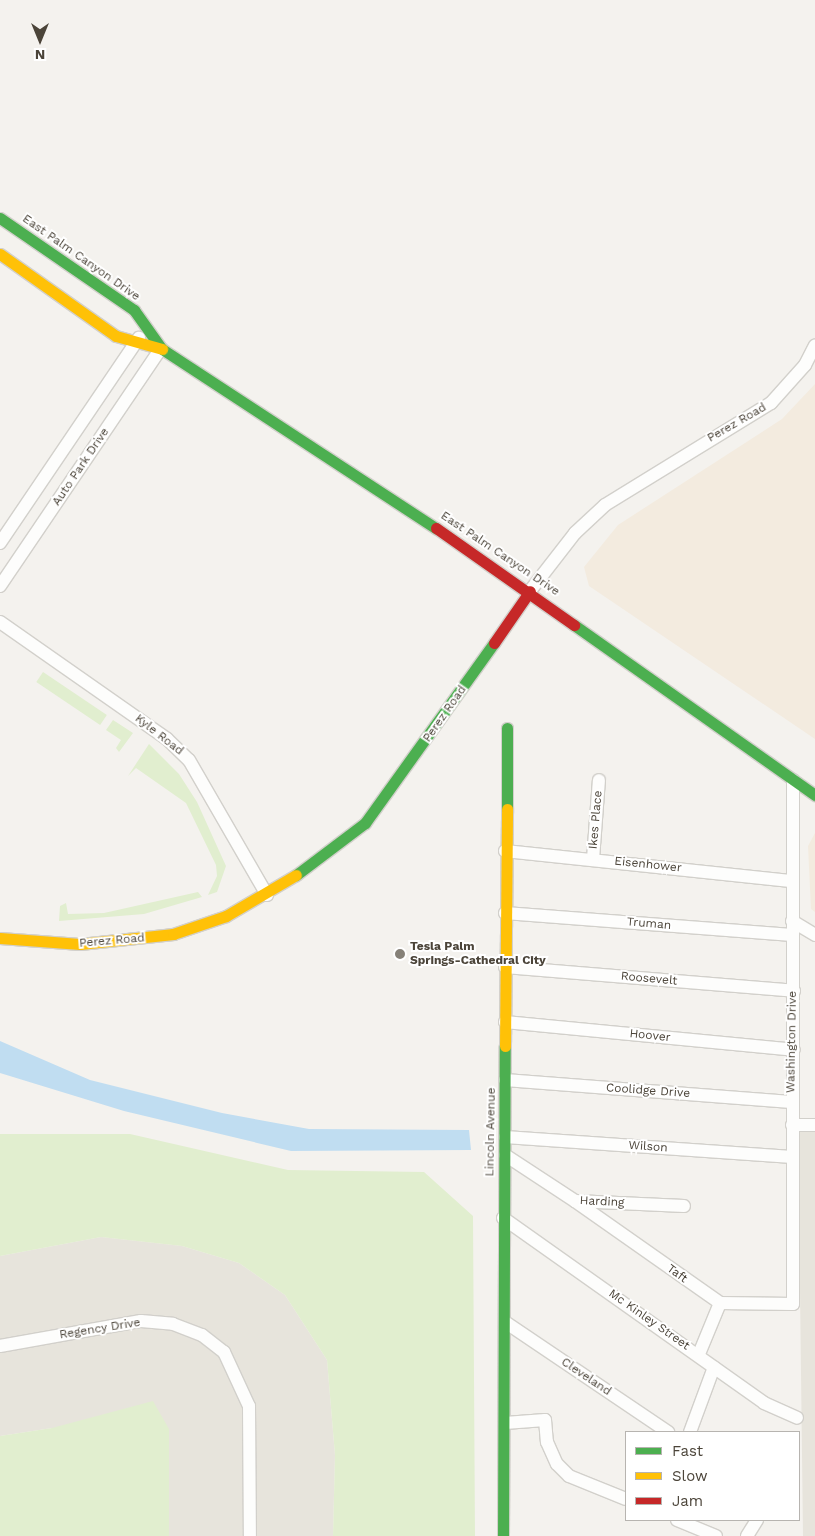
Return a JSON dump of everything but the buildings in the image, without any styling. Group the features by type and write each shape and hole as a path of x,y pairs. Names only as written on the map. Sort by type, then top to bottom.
{"main road":[{"name":"East Palm Canyon Drive","path":"0,218 134,310 147,325 161,348"},
{"name":"East Palm Canyon Drive","path":"0,254 116,336 161,348 530,591 815,795"},
{"name":"Perez Road","path":"0,938 80,944 173,934 226,916 267,895 315,864 365,823 530,591"},
{"name":"Lincoln Avenue","path":"506,1535 503,1218 507,728"}],"street":[{"name":"Auto Park Drive","path":"0,543 147,325"},
{"name":"Perez Road","path":"530,591 575,533 605,505 771,402 806,364 815,345"},
{"name":"Auto Park Drive","path":"0,586 161,348"},
{"name":"Kyle Road","path":"0,622 167,739 189,760 267,895"},
{"name":"Ikes Place","path":"593,859 599,780"},
{"name":"Washington Drive","path":"720,1303 793,1304 791,1102 794,1050 794,991 790,881 793,780"},
{"name":"Eisenhower","path":"505,852 593,859 790,881"},
{"name":"Truman","path":"505,913 792,935"},
{"path":"792,921 815,935"},
{"name":"Roosevelt","path":"504,967 794,991"},
{"name":"Hoover","path":"506,1022 794,1050"},
{"name":"Coolidge Drive","path":"505,1080 791,1102"},
{"path":"792,1125 815,1125"},
{"name":"Wilson","path":"505,1137 792,1157"},
{"name":"Harding","path":"504,1155 575,1201 684,1206"},
{"name":"Taft","path":"575,1201 720,1303"},
{"name":"Mc Kinley Street","path":"503,1218 699,1354 764,1403 797,1418"},
{"path":"699,1354 720,1303"},
{"name":"Regency Drive","path":"0,1346 141,1321 173,1324 202,1335 224,1352 249,1406 250,1536"},
{"name":"Cleveland","path":"505,1322 667,1431"},
{"path":"690,1431 714,1367"},
{"path":"505,1423 545,1420 548,1442 557,1464 569,1476 625,1499"},
{"path":"679,1521 716,1536"},
{"path":"747,1536 756,1521"}],"shaded area":[{"path":"815,384 815,739 589,586 584,567 618,525 782,419"},
{"path":"815,833 815,912 811,909 808,846"},
{"path":"798,1127 815,1127 815,1536 803,1536"},
{"path":"101,1237 182,1246 239,1263 285,1295 327,1360 335,1455 333,1536 169,1536 169,1429 52,1428 0,1436 0,1256"}],"green space":[{"path":"43,672 107,715 100,725 36,682"},
{"path":"113,720 133,733 119,752 116,748 121,740 106,730"},
{"path":"149,744 179,774 197,802 226,866 217,892 208,895 217,876 216,865 186,803 136,768 128,776"},
{"path":"198,892 202,897 144,914 59,921 60,906 66,903 68,914 104,913"},
{"path":"0,1134 130,1134 288,1170 424,1172 473,1216 475,1536 333,1536 335,1455 327,1360 285,1295 239,1263 182,1246 101,1237 0,1256"},
{"path":"153,1401 169,1429 169,1536 0,1536 0,1436 52,1428"}],"water":[{"path":"0,1041 90,1080 222,1113 309,1129 469,1130 471,1150 291,1151 124,1111 0,1073"}],"traffic: fast":[{"path":"0,218 134,310 161,348"},
{"path":"162,349 436,528"},
{"path":"574,625 815,795"},
{"path":"296,875 365,823 494,643"},
{"path":"507,728 507,809"},
{"path":"503,1536 505,1046"}],"traffic: slow":[{"path":"0,254 116,336 162,349"},
{"path":"505,1046 507,809"},
{"path":"0,938 80,944 173,934 226,916 296,875"}],"traffic: jam":[{"path":"436,528 574,625"},
{"path":"494,643 530,591"}],"place":[{"name":"Tesla Palm Springs-Cathedral City","path":"400,954"}]}
